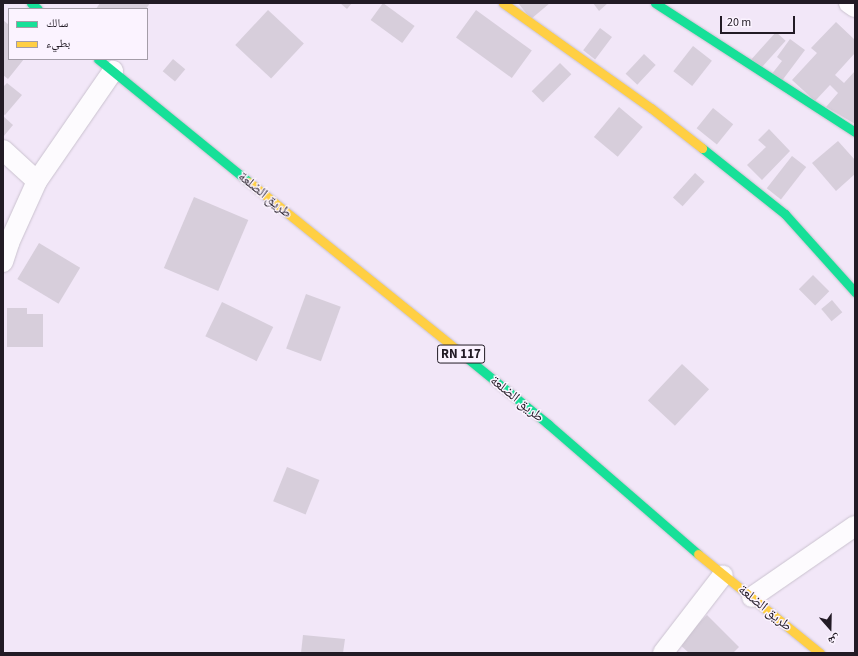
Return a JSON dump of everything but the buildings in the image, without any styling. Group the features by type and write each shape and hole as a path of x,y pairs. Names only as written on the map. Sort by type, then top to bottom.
{"main road":[{"path":"503,3 650,108 785,214 855,292"},
{"path":"655,3 855,132"},
{"name":"طريق الضلعة","path":"105,65 548,424 723,574 820,653"}],"street":[{"path":"849,3 855,7"},
{"path":"3,262 9,242 38,181 105,65"},
{"path":"3,150 38,181"},
{"path":"752,597 855,526"},
{"path":"663,653 723,574"}],"traffic: fast":[{"path":"31,3 37,8"},
{"path":"655,3 855,132"},
{"path":"99,60 249,182"},
{"path":"702,148 785,214 855,292"},
{"path":"456,349 548,424 698,554"}],"traffic: slow":[{"path":"503,3 651,108 702,148"},
{"path":"249,182 456,349"},
{"path":"698,554 820,653"}]}
